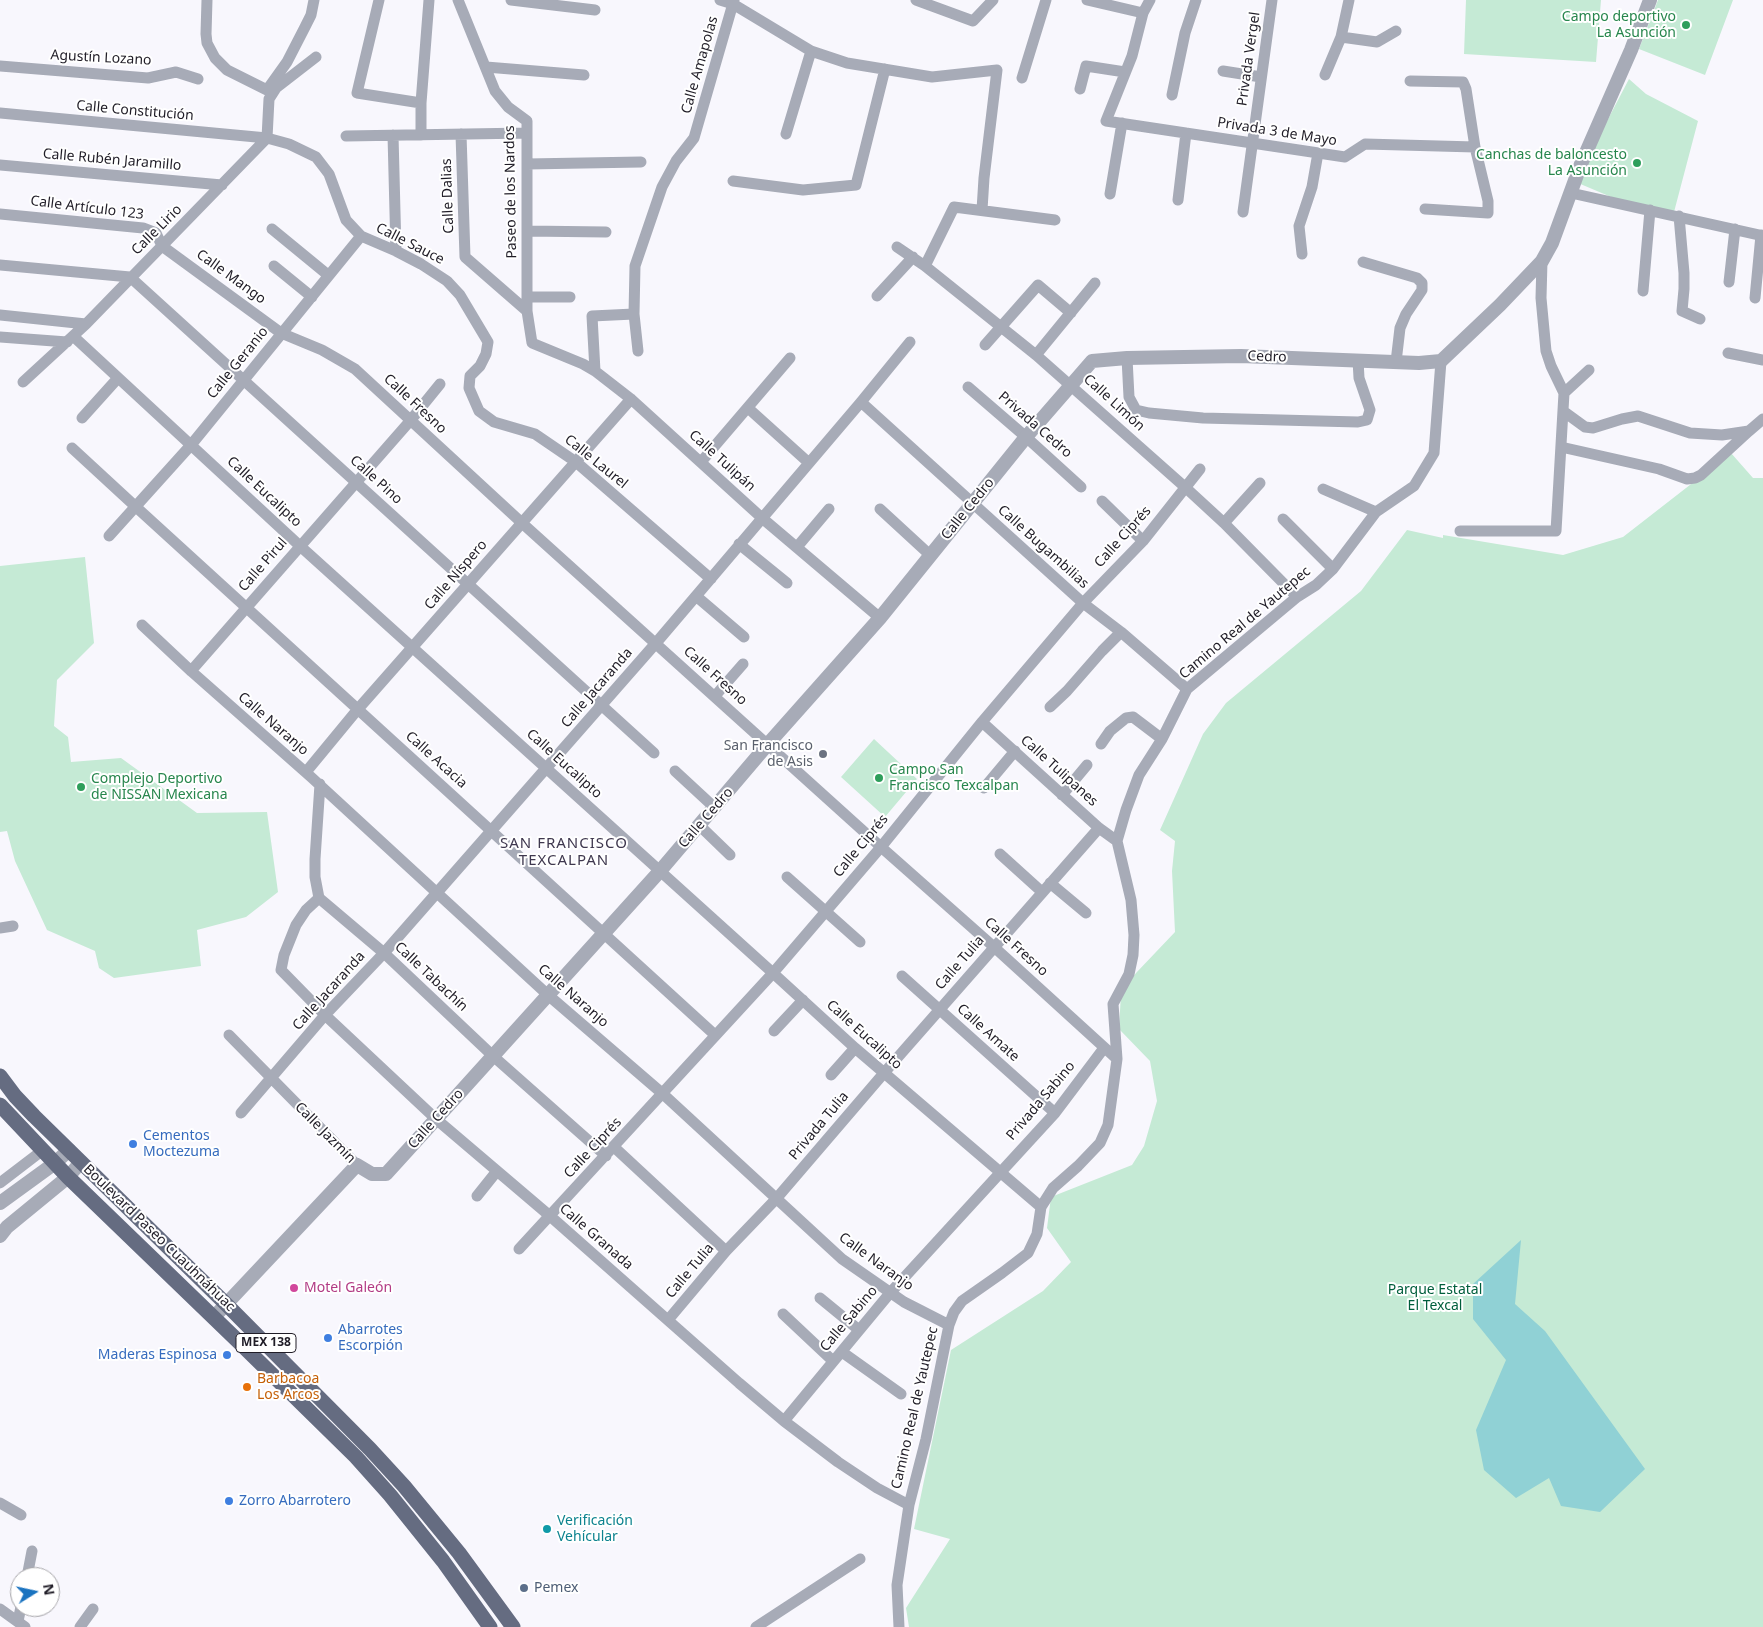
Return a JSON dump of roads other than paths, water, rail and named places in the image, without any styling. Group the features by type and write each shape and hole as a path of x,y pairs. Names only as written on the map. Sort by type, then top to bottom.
{"main road":[{"name":"Boulevard Paseo Cuauhnáhuac","path":"0,1076 15,1096 343,1420 399,1480 459,1553 513,1627"},
{"name":"Boulevard Paseo Cuauhnáhuac","path":"3,1113 356,1457 390,1495 443,1561 490,1627"}],"street":[{"path":"207,0 207,43 215,58 227,70 267,90 287,62 311,15 314,0"},
{"path":"379,0 357,93 421,103"},
{"path":"421,135 421,103 428,0"},
{"name":"Paseo de los Nardos","path":"458,0 495,91 508,107 527,120 527,311 532,343"},
{"path":"511,0 595,10"},
{"path":"720,0 734,2 811,50 846,62 932,77 998,70 984,178 982,210"},
{"path":"916,0 973,21 993,0"},
{"path":"1022,78 1046,0"},
{"path":"1087,0 1143,12"},
{"path":"1080,90 1086,66 1125,72 1132,56 1143,12 1150,0"},
{"path":"1172,95 1185,33 1196,0"},
{"name":"Privada Vergel","path":"1243,212 1272,0"},
{"path":"1325,75 1341,37 1350,0"},
{"path":"1441,361 1500,305 1542,261 1552,243 1581,164 1631,50 1650,0"},
{"name":"Calle Amapolas","path":"634,314 635,266 662,187 676,161 694,138 734,2"},
{"path":"1341,37 1377,42 1396,31"},
{"path":"786,134 811,50"},
{"path":"267,138 269,100 272,94 276,88 316,56"},
{"name":"Agustín Lozano","path":"0,66 148,78 176,72 198,79"},
{"path":"486,67 584,75"},
{"path":"733,181 803,190 856,185 885,69"},
{"path":"1223,71 1261,77"},
{"name":"Privada 3 de Mayo","path":"1125,72 1106,121 1345,157 1365,144 1475,147"},
{"path":"1410,81 1463,82 1466,88 1475,147 1488,201 1488,213 1424,209"},
{"name":"Calle Constitución","path":"0,113 267,138"},
{"path":"1110,194 1122,123"},
{"path":"1178,200 1186,133"},
{"name":"Calle Dalias","path":"461,134 465,257 527,311"},
{"path":"346,136 527,134"},
{"path":"393,135 396,251"},
{"name":"Calle Lirio","path":"23,382 86,324 267,138"},
{"name":"Calle Sauce","path":"267,138 289,144 316,157 329,174 346,220 361,236 396,251 447,281 460,295 488,342 486,354 480,366 470,376"},
{"path":"1302,254 1299,226 1312,187 1318,153"},
{"path":"527,164 641,162"},
{"name":"Calle Rubén Jaramillo","path":"0,165 222,185"},
{"path":"1571,193 1762,235 1755,298"},
{"path":"926,266 954,207 1055,220"},
{"path":"1643,291 1650,210"},
{"name":"Calle Artículo 123","path":"0,214 142,228 156,233 162,246"},
{"path":"1679,216 1684,281 1682,311 1700,319"},
{"path":"272,229 328,275"},
{"path":"1729,282 1735,229"},
{"path":"527,231 606,232"},
{"name":"Calle Geranio","path":"108,536 191,445 361,236"},
{"name":"Calle Mango","path":"162,246 281,333"},
{"name":"Calle Limón","path":"897,247 926,266 1002,326 1071,385 1224,523 1297,597"},
{"path":"876,296 913,257"},
{"path":"1460,531 1556,531 1564,393 1546,351 1541,298 1542,261"},
{"path":"1363,262 1416,278 1422,283 1422,290 1406,314 1400,328 1396,362"},
{"path":"0,265 130,277"},
{"path":"274,266 312,297"},
{"name":"Calle Pino","path":"130,277 654,753"},
{"path":"1036,355 1095,282"},
{"path":"984,345 1038,285 1071,313"},
{"path":"527,297 570,296"},
{"path":"595,371 592,316 634,314 638,351"},
{"path":"0,315 86,324"},
{"name":"Calle Fresno","path":"281,333 322,350 355,369 656,644 1117,1059"},
{"path":"0,337 70,339"},
{"name":"Calle Eucalipto","path":"70,339 118,378 300,546 855,1048 1041,1207"},
{"name":"Calle Jacaranda","path":"241,1113 325,1015 384,953 656,644 910,342"},
{"name":"Calle Tulipán","path":"532,343 583,364 631,399 762,518 880,618"},
{"path":"1728,353 1763,360"},
{"name":"Cedro","path":"1092,361 1127,358 1241,356 1419,363 1441,361"},
{"path":"701,462 790,358"},
{"path":"1127,358 1128,397 1136,410 1203,418 1358,422 1367,420 1370,410 1359,378 1358,360"},
{"name":"Calle Cedro","path":"386,1174 660,871 768,744 880,618 972,502 1092,361"},
{"name":"Camino Real de Yautepec","path":"899,1627 897,1585 908,1505 926,1439 949,1325 954,1312 962,1301 1002,1274 1028,1253 1037,1234 1041,1207 1053,1188 1100,1143 1108,1125 1117,1059 1113,1004 1129,974 1133,955 1134,935 1131,900 1117,841 1139,775 1162,739 1187,689 1297,597 1316,585 1332,569 1376,512 1414,486 1434,453 1441,361"},
{"path":"1564,393 1589,370"},
{"name":"Calle Laurel","path":"470,376 469,388 479,412 494,422 535,434 576,462 711,579"},
{"path":"82,418 118,378"},
{"name":"Calle Pirul","path":"191,671 410,421 440,384"},
{"name":"Privada Cedro","path":"968,387 1081,487"},
{"name":"Calle Níspero","path":"306,772 358,709 631,399"},
{"name":"Calle Bugambilias","path":"861,402 1083,603 1121,632 1187,689"},
{"path":"748,408 809,463"},
{"path":"1563,411 1585,428 1593,428 1622,418 1638,416 1690,433 1722,435 1749,431"},
{"path":"1561,447 1659,469 1687,478 1695,478 1701,475 1763,419"},
{"name":"Calle Acacia","path":"72,448 715,1035"},
{"name":"Calle Ciprés","path":"519,1250 773,973 881,847 982,722 1083,603 1143,540 1200,469"},
{"path":"1224,523 1260,482"},
{"path":"1323,489 1376,512"},
{"path":"1102,500 1143,540"},
{"path":"797,547 829,509"},
{"path":"880,509 930,556"},
{"path":"1283,519 1332,569"},
{"path":"739,544 787,583"},
{"path":"696,596 744,637"},
{"name":"Calle Naranjo","path":"142,625 191,671 320,784 548,995 663,1094 842,1259 890,1293 949,1325"},
{"path":"1050,707 1121,632"},
{"path":"715,696 743,664"},
{"path":"1101,744 1110,731 1126,718 1133,717 1162,739"},
{"name":"Calle Tulipanes","path":"982,722 1099,828 1117,841"},
{"path":"984,788 1015,751"},
{"path":"1062,795 1087,765"},
{"path":"675,771 715,808"},
{"path":"320,784 315,877 320,898"},
{"path":"699,825 730,855"},
{"name":"Calle Tulia","path":"884,1073 1099,828"},
{"path":"1000,854 1042,892"},
{"path":"787,877 860,942"},
{"path":"1050,883 1086,913"},
{"name":"Calle Tabachín","path":"320,898 384,953 493,1056 606,1156"},
{"name":"Calle Granada","path":"320,898 306,910 296,925 280,970 436,1119 784,1421 838,1462 877,1488 908,1505"},
{"path":"0,928 12,926"},
{"name":"Calle Amate","path":"902,976 1055,1112"},
{"path":"774,1031 803,1000"},
{"name":"Calle Jazmín","path":"229,1034 358,1166 372,1174 386,1174"},
{"path":"831,1075 855,1048"},
{"name":"Privada Sabino","path":"999,1172 1055,1112 1104,1048"},
{"name":"Privada Tulia","path":"776,1199 884,1073"},
{"path":"614,1148 726,1251"},
{"path":"0,1183 43,1150"},
{"path":"0,1203 69,1150"},
{"path":"2,1227 68,1178 81,1162"},
{"path":"214,1317 358,1166"},
{"path":"477,1196 497,1171"},
{"name":"Calle Sabino","path":"784,1421 890,1293 999,1172"},
{"name":"Calle Tulia","path":"668,1320 726,1251 776,1199"},
{"path":"820,1298 859,1330"},
{"path":"783,1314 833,1361"},
{"path":"842,1352 901,1394"},
{"path":"0,1503 21,1515"},
{"path":"29,1567 32,1551"},
{"path":"756,1627 860,1559"},
{"path":"0,1609 22,1624"},
{"path":"80,1627 93,1609"}],"water":[{"path":"1521,1240 1515,1304 1545,1331 1645,1469 1600,1512 1561,1506 1549,1478 1516,1498 1484,1470 1476,1430 1506,1360 1473,1319 1473,1284"}],"place":[{"name":"Campo deportivo La Asunción","path":"1686,25"},
{"name":"Canchas de baloncesto La Asunción","path":"1637,163"},
{"name":"San Francisco de Asis","path":"823,754"},
{"name":"Campo San Francisco Texcalpan","path":"879,778"},
{"name":"Complejo Deportivo de NISSAN Mexicana","path":"81,787"},
{"name":"Cementos Moctezuma","path":"133,1144"},
{"name":"Motel Galeón","path":"294,1288"},
{"name":"Abarrotes Escorpión","path":"328,1338"},
{"name":"Maderas Espinosa","path":"227,1355"},
{"name":"Barbacoa Los Arcos","path":"247,1387"},
{"name":"Zorro Abarrotero","path":"229,1501"},
{"name":"Verificación Vehícular","path":"547,1529"},
{"name":"Pemex","path":"524,1588"}],"district":[{"name":"SAN FRANCISCO TEXCALPAN","path":"564,852"}],"park label":[{"name":"Parque Estatal El Texcal","path":"1435,1298"}]}
